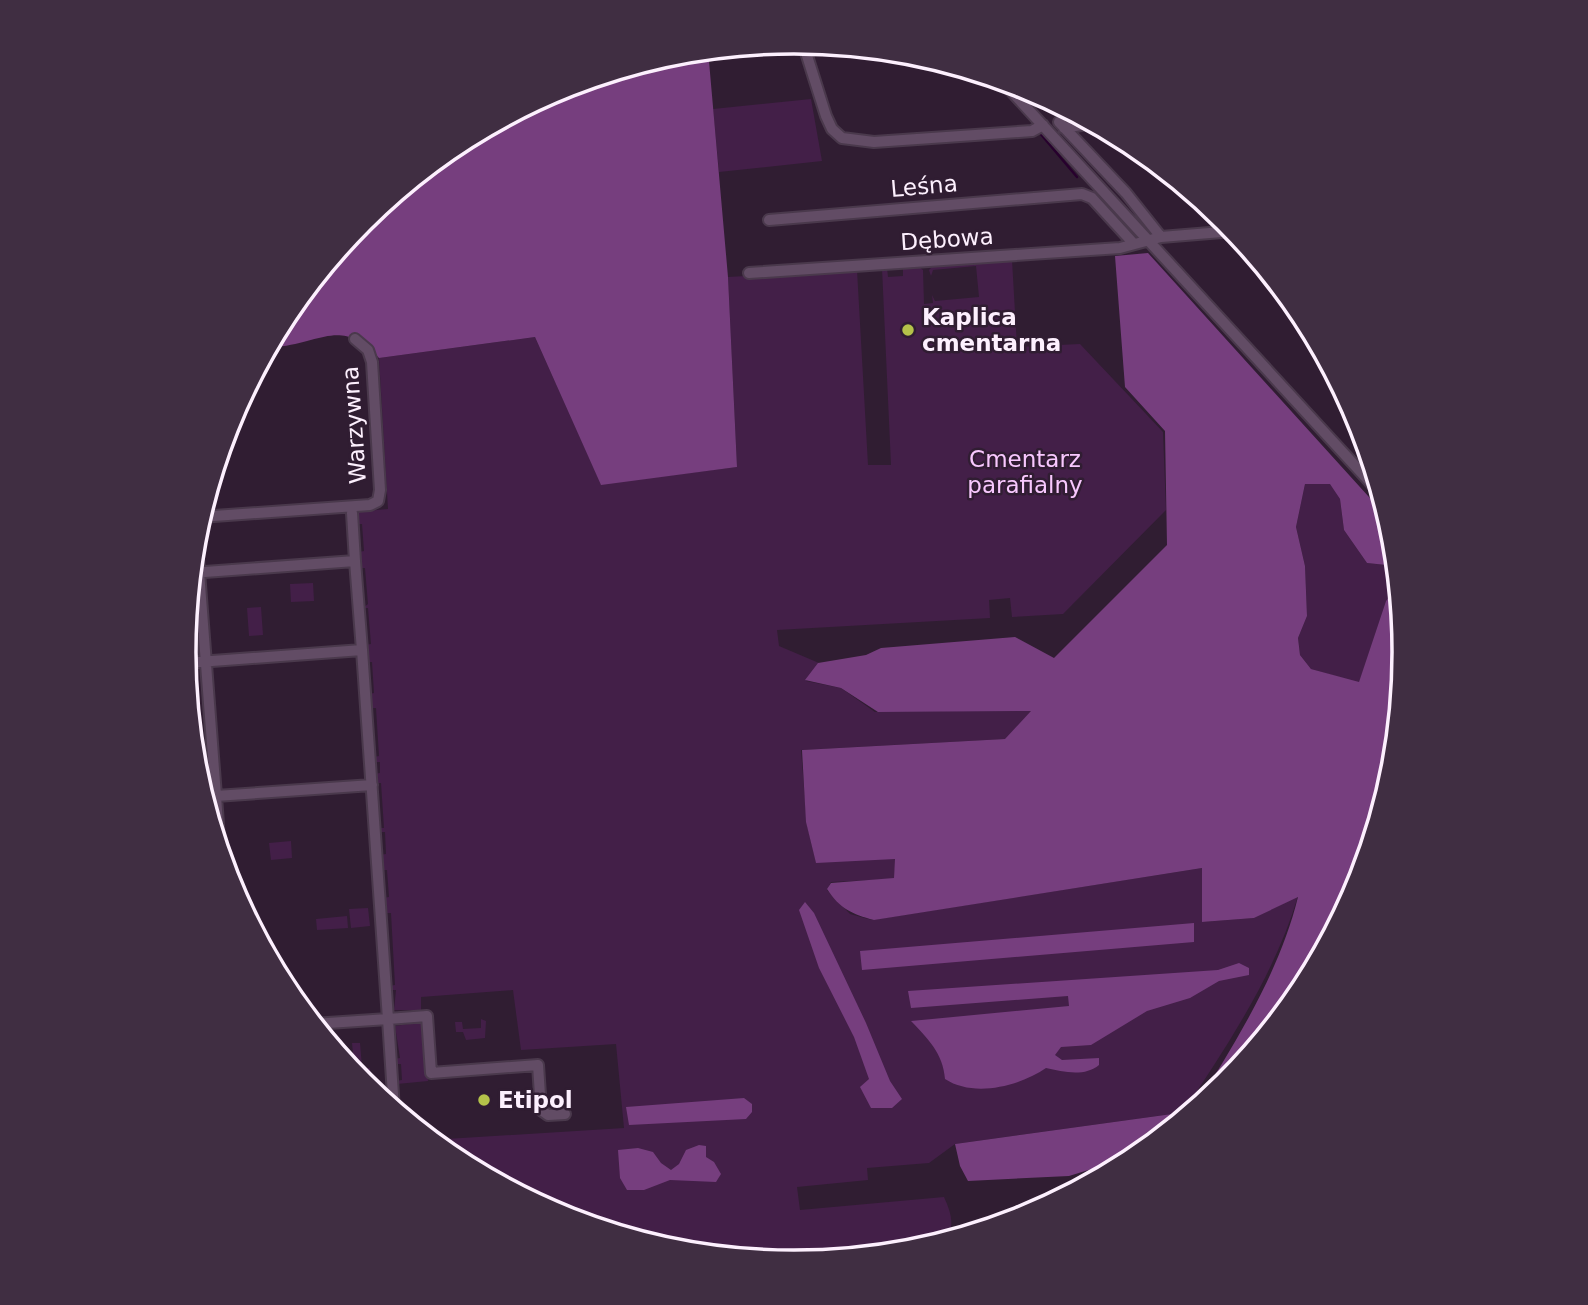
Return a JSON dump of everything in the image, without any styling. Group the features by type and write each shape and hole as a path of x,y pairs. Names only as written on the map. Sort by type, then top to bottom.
{"street":[{"path":"807,55 832,129 842,138 855,142 923,140 1032,131 1043,125"},
{"path":"1018,98 1366,478"},
{"path":"1074,124 1062,125 1126,193 1161,237"},
{"name":"Leśna","path":"769,220 1082,194 1092,198 1134,244"},
{"name":"Dębowa","path":"749,273 1120,248 1161,237 1220,232"},
{"name":"Warzywna","path":"212,516 370,505 378,501 372,362 368,350 355,339"},
{"path":"352,513 393,1096"},
{"path":"201,573 355,561"},
{"path":"198,600 206,661 217,811"},
{"path":"196,662 362,650"},
{"path":"216,796 372,785"},
{"path":"324,1023 427,1016 431,1073 538,1065 541,1110 548,1115 565,1114"}],"green space":[{"path":"811,99 822,161 719,172 713,109"},
{"name":"Cmentarz parafialny","path":"1012,260 1017,347 1080,344 1163,432 1166,510 1063,614 1012,617 1010,598 989,600 990,618 777,630 779,646 819,663 806,681 841,688 875,712 1033,710 1006,739 801,750 807,825 816,862 896,858 894,879 831,882 827,890 850,914 872,920 1202,868 1202,922 1254,918 1298,896 1288,926 1247,1011 1192,1099 1173,1114 955,1144 929,1163 867,1168 868,1180 797,1187 800,1210 944,1197 949,1209 950,1230 872,1246 794,1251 716,1246 639,1230 602,1219 529,1189 495,1171 447,1139 624,1128 616,1044 521,1050 513,990 421,997 421,1010 394,1010 396,990 390,990 389,986 395,985 391,913 384,913 383,898 389,897 387,870 381,870 380,855 386,854 385,832 379,832 378,828 384,828 381,783 375,783 374,774 380,773 380,762 374,762 374,757 379,756 376,708 371,708 369,694 374,693 372,662 367,662 365,645 371,644 368,608 363,608 368,604 365,568 360,568 359,552 364,551 362,524 357,524 355,512 388,509 379,358 535,337 601,484 737,467 728,277 857,270 868,465 891,465 882,268 887,268 888,277 903,276 903,269 919,267 923,270 924,304 933,303 932,295 935,301 979,297 976,266 933,270 931,276 929,270 933,266"},
{"path":"1330,483 1340,499 1344,530 1367,563 1386,565 1389,597 1359,683 1311,669 1300,655 1298,638 1307,616 1305,566 1296,527 1305,484"},
{"path":"313,583 314,601 291,602 290,584"},
{"path":"261,607 263,635 249,636 247,608"},
{"path":"291,841 292,858 271,860 269,843"},
{"path":"368,908 370,926 351,928 349,909"},
{"path":"347,916 348,928 317,930 316,919"},
{"path":"481,1019 486,1021 485,1038 466,1040 463,1032 456,1032 455,1022 462,1022 463,1029 481,1028"},
{"path":"423,1022 428,1081 397,1084 396,1081 402,1080 401,1064 395,1064 394,1059 400,1058 395,1026"},
{"path":"352,1043 360,1043 362,1066 353,1057"}],"shaded area":[{"path":"709,60 728,277 737,467 601,485 535,337 379,358 366,346 342,336 280,346 319,288 344,258 400,203 462,155 495,134 565,100 639,75"},
{"path":"1148,253 1373,501 1386,565 1367,563 1344,530 1340,499 1330,484 1305,484 1296,527 1305,566 1307,616 1298,638 1300,655 1311,669 1359,682 1389,597 1392,652 1387,731 1381,769 1361,845 1331,917 1312,952 1269,1017 1210,1082 1267,981 1290,926 1298,897 1254,918 1202,922 1202,868 874,920 842,906 827,889 831,883 894,878 895,859 816,863 806,822 802,750 1005,739 1031,711 878,712 841,688 805,680 818,663 866,655 881,648 1015,637 1054,658 1167,545 1165,431 1125,387 1115,256"},
{"path":"805,902 814,913 890,1081 902,1099 892,1108 871,1108 860,1087 869,1079 854,1037 819,968 799,910"},
{"path":"1194,923 1194,942 862,970 860,951"},
{"path":"1239,963 1249,968 1249,975 1219,981 1190,998 1147,1011 1091,1045 1061,1047 1055,1055 1062,1060 1099,1058 1099,1065 1093,1069 1074,1072 1046,1068 1023,1080 997,1087 969,1088 945,1079 938,1054 911,1021 1069,1006 1068,996 911,1008 908,991 1218,970"},
{"path":"744,1098 752,1104 752,1112 746,1119 629,1125 626,1107"},
{"path":"1172,1114 1100,1166 1069,1176 968,1181 960,1166 955,1144"},
{"path":"699,1145 706,1146 706,1157 714,1162 721,1174 716,1182 670,1180 644,1190 627,1190 620,1178 618,1150 638,1148 653,1152 661,1163 671,1170 679,1164 686,1150"}],"waterway":[{"path":"1039,132 1077,177"}],"place":[{"name":"Kaplica cmentarna","path":"908,330"},
{"name":"Etipol","path":"484,1100"}]}
